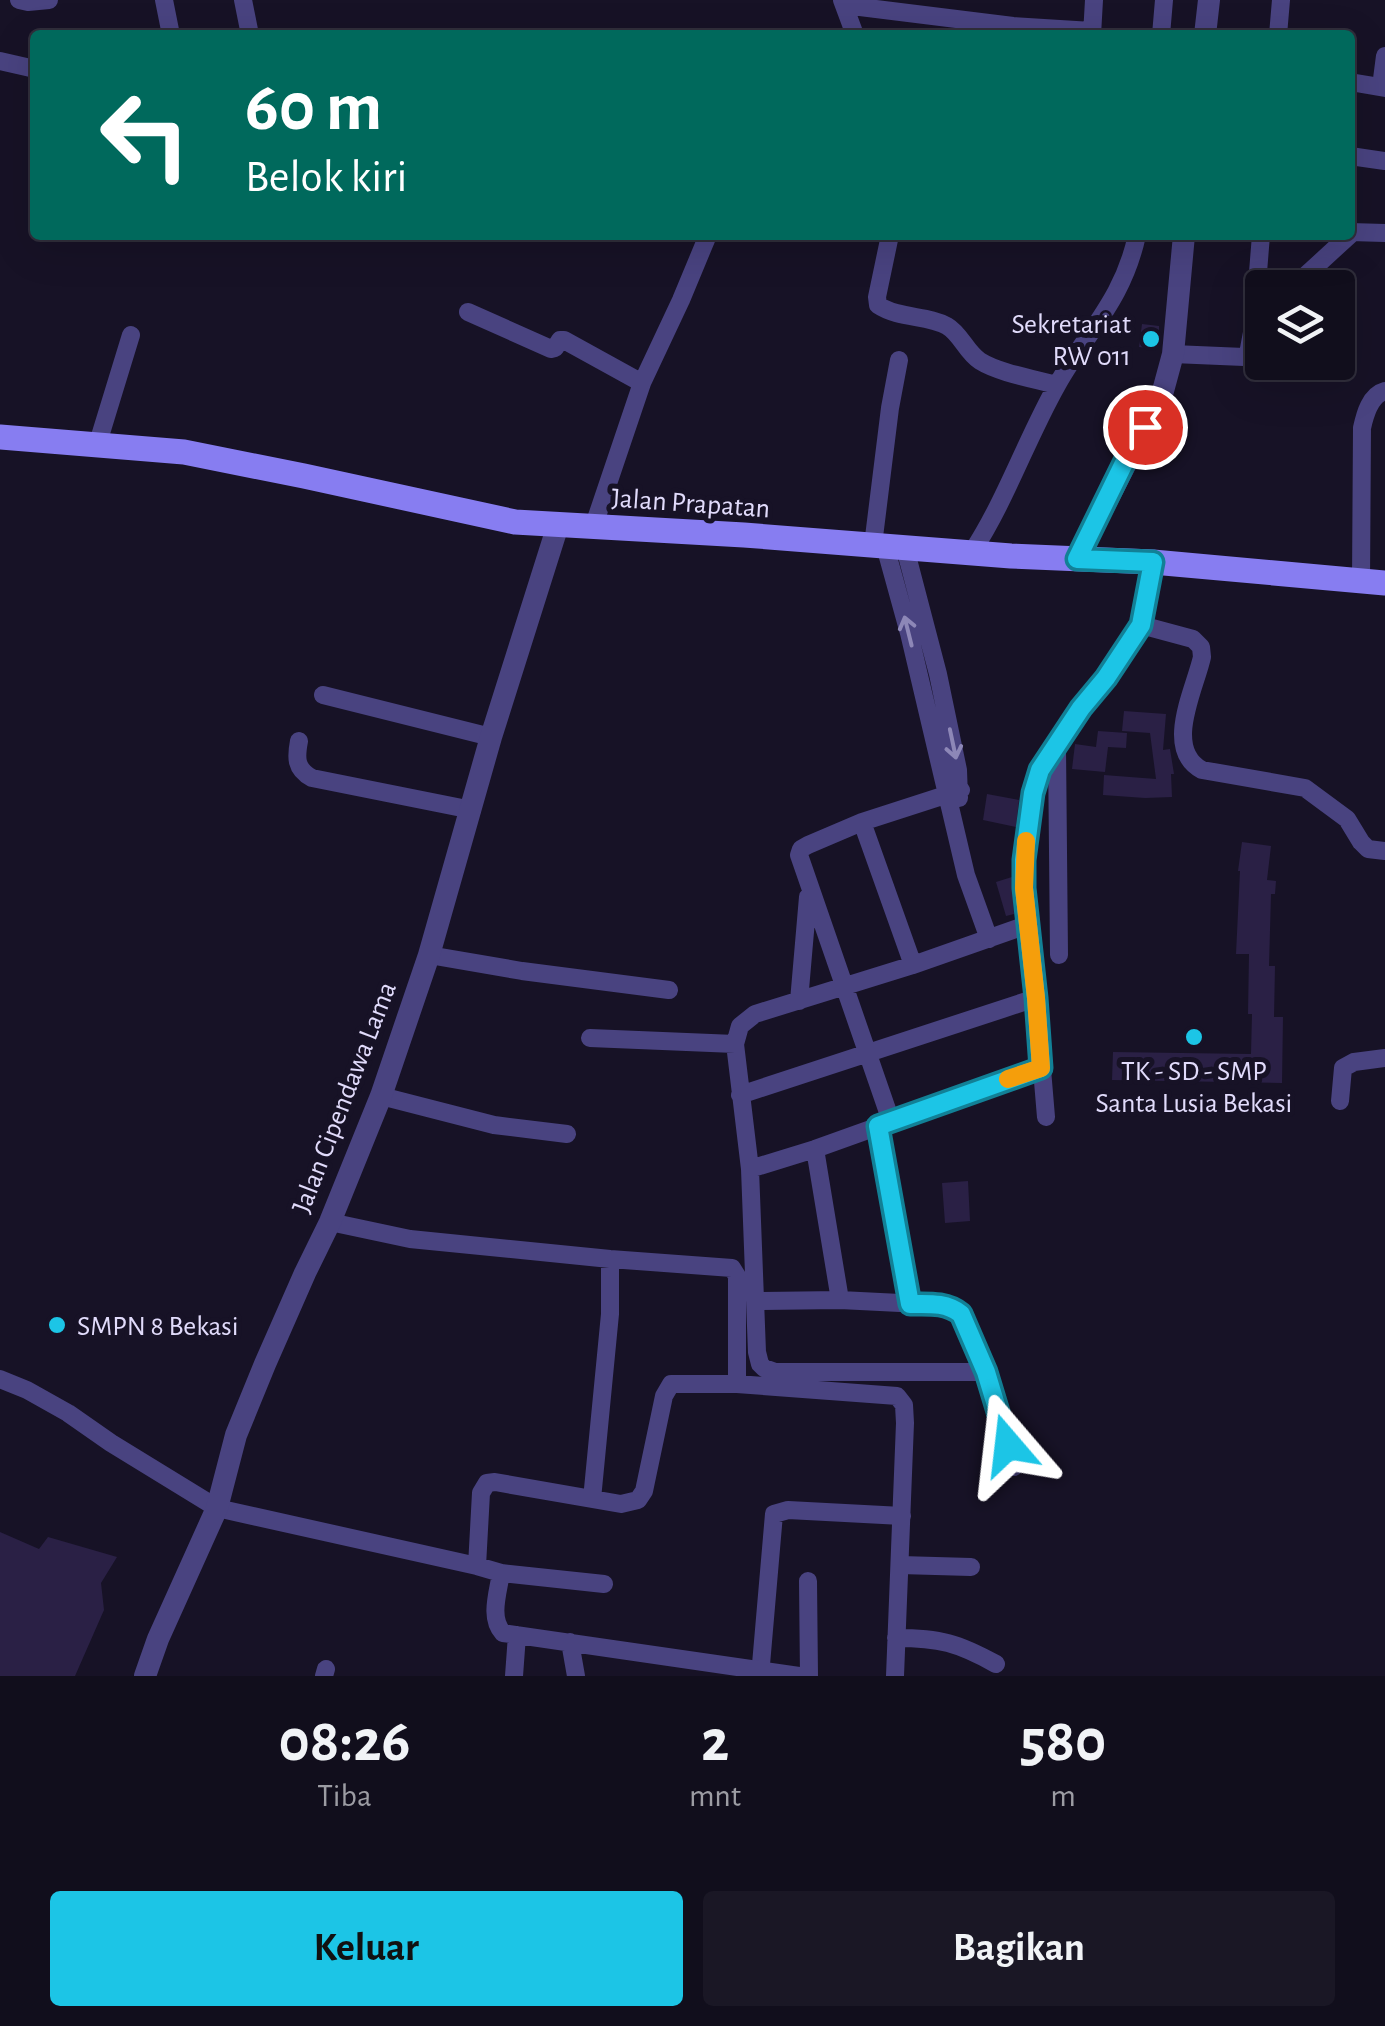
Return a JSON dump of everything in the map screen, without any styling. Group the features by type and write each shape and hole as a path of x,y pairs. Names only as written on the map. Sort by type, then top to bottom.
{"main road":[{"name":"Jalan Prapatan","path":"0,438 184,452 516,522 1153,562 1373,582"}],"street":[{"path":"18,0 49,0"},
{"path":"164,0 170,30"},
{"path":"243,0 249,30"},
{"path":"1092,30 1094,0"},
{"path":"1161,30 1164,0"},
{"path":"1205,30 1208,0"},
{"path":"1278,30 1281,0"},
{"path":"853,30 843,2 1058,30"},
{"path":"1355,83 1383,87 1385,56"},
{"path":"0,61 30,69"},
{"path":"1355,157 1385,161"},
{"path":"1355,232 1385,233"},
{"path":"594,526 642,382 706,240"},
{"path":"889,240 878,305 950,328 984,364 1057,385"},
{"path":"972,552 1005,495 1057,385 1120,288 1136,240"},
{"path":"1077,559 1163,391 1173,354 1184,240"},
{"path":"1260,270 1261,240"},
{"path":"1311,270 1343,240"},
{"path":"468,312 551,349 564,340 642,382"},
{"path":"97,446 131,335"},
{"path":"1173,354 1245,356"},
{"path":"899,360 890,408 888,546 928,676 954,792 966,875 989,939"},
{"path":"1373,582 1362,428 1367,410 1376,396 1385,391"},
{"name":"Jalan Cipendawa Lama","path":"145,1676 217,1508 236,1435 381,1096 429,954 491,737 558,525"},
{"path":"1046,1117 1027,925 1024,860 1030,809 1040,770 1141,625 1153,562"},
{"path":"1141,625 1193,639 1200,647 1202,658 1182,737 1195,767 1305,788 1348,820 1364,846 1384,857"},
{"path":"323,695 491,737"},
{"path":"299,741 298,765 312,778 472,810"},
{"path":"1058,746 1059,954"},
{"path":"910,1304 884,1124 868,1052 800,860 802,849 862,822 954,792"},
{"path":"862,822 913,965"},
{"path":"800,1001 809,887"},
{"path":"986,1372 768,1370 760,1364 750,1169 734,1044 740,1026 755,1014 1027,925"},
{"path":"429,954 522,971 670,990"},
{"path":"740,1095 1036,998"},
{"path":"590,1038 734,1044"},
{"path":"1340,1100 1343,1068 1354,1062 1385,1058"},
{"path":"750,1169 1041,1068"},
{"path":"381,1096 494,1125 567,1134"},
{"path":"816,1149 840,1300"},
{"path":"330,1222 410,1239 729,1267 738,1276 737,1384"},
{"path":"592,1499 608,1345 610,1259"},
{"path":"755,1301 840,1300 940,1305 956,1310 986,1372 1014,1466"},
{"path":"0,1379 68,1412 217,1508 501,1573 604,1584"},
{"path":"477,1566 481,1493 487,1484 494,1482 621,1504 641,1497 664,1396 674,1383 894,1396 903,1402 905,1412 895,1676"},
{"path":"760,1673 774,1514 788,1510 902,1516"},
{"path":"900,1565 971,1566"},
{"path":"501,1573 495,1620 500,1630 799,1676"},
{"path":"808,1581 809,1676"},
{"path":"514,1676 517,1635"},
{"path":"896,1638 956,1644 996,1664"},
{"path":"570,1642 576,1676"}],"building":[{"name":"Sekretariat RW 011","path":"1142,324 1159,326 1156,349 1139,347"},
{"path":"1124,711 1166,714 1163,750 1170,749 1172,797 1103,795 1104,775 1156,779 1150,733 1122,731"},
{"path":"1098,731 1127,733 1126,748 1108,747 1105,772 1072,769 1075,744 1096,747"},
{"path":"987,794 1019,800 1016,827 983,820"},
{"path":"1242,842 1271,846 1267,880 1276,881 1275,894 1271,894 1269,966 1275,966 1274,1017 1283,1017 1282,1083 1112,1080 1113,1052 1251,1054 1249,954 1236,954"},
{"path":"1012,877 1014,914 1006,916 996,882"},
{"path":"968,1181 970,1221 945,1223 942,1183"},
{"path":"0,1532 39,1549 48,1537 117,1557 101,1583 104,1610 75,1676 0,1676"}],"slow traffic":[{"path":"1008,1079 1041,1068 1024,888 1026,841"}],"place":[{"name":"Sekretariat RW 011","path":"1151,339"},
{"name":"TK - SD - SMP Santa Lusia Bekasi","path":"1194,1037"},
{"name":"SMPN 8 Bekasi","path":"57,1325"}],"route":[{"path":"1008,1445 986,1372 961,1314 940,1305 910,1304 878,1126 1041,1068 1024,888 1030,809 1040,770 1141,625 1153,562 1077,559 1145,427"}]}
